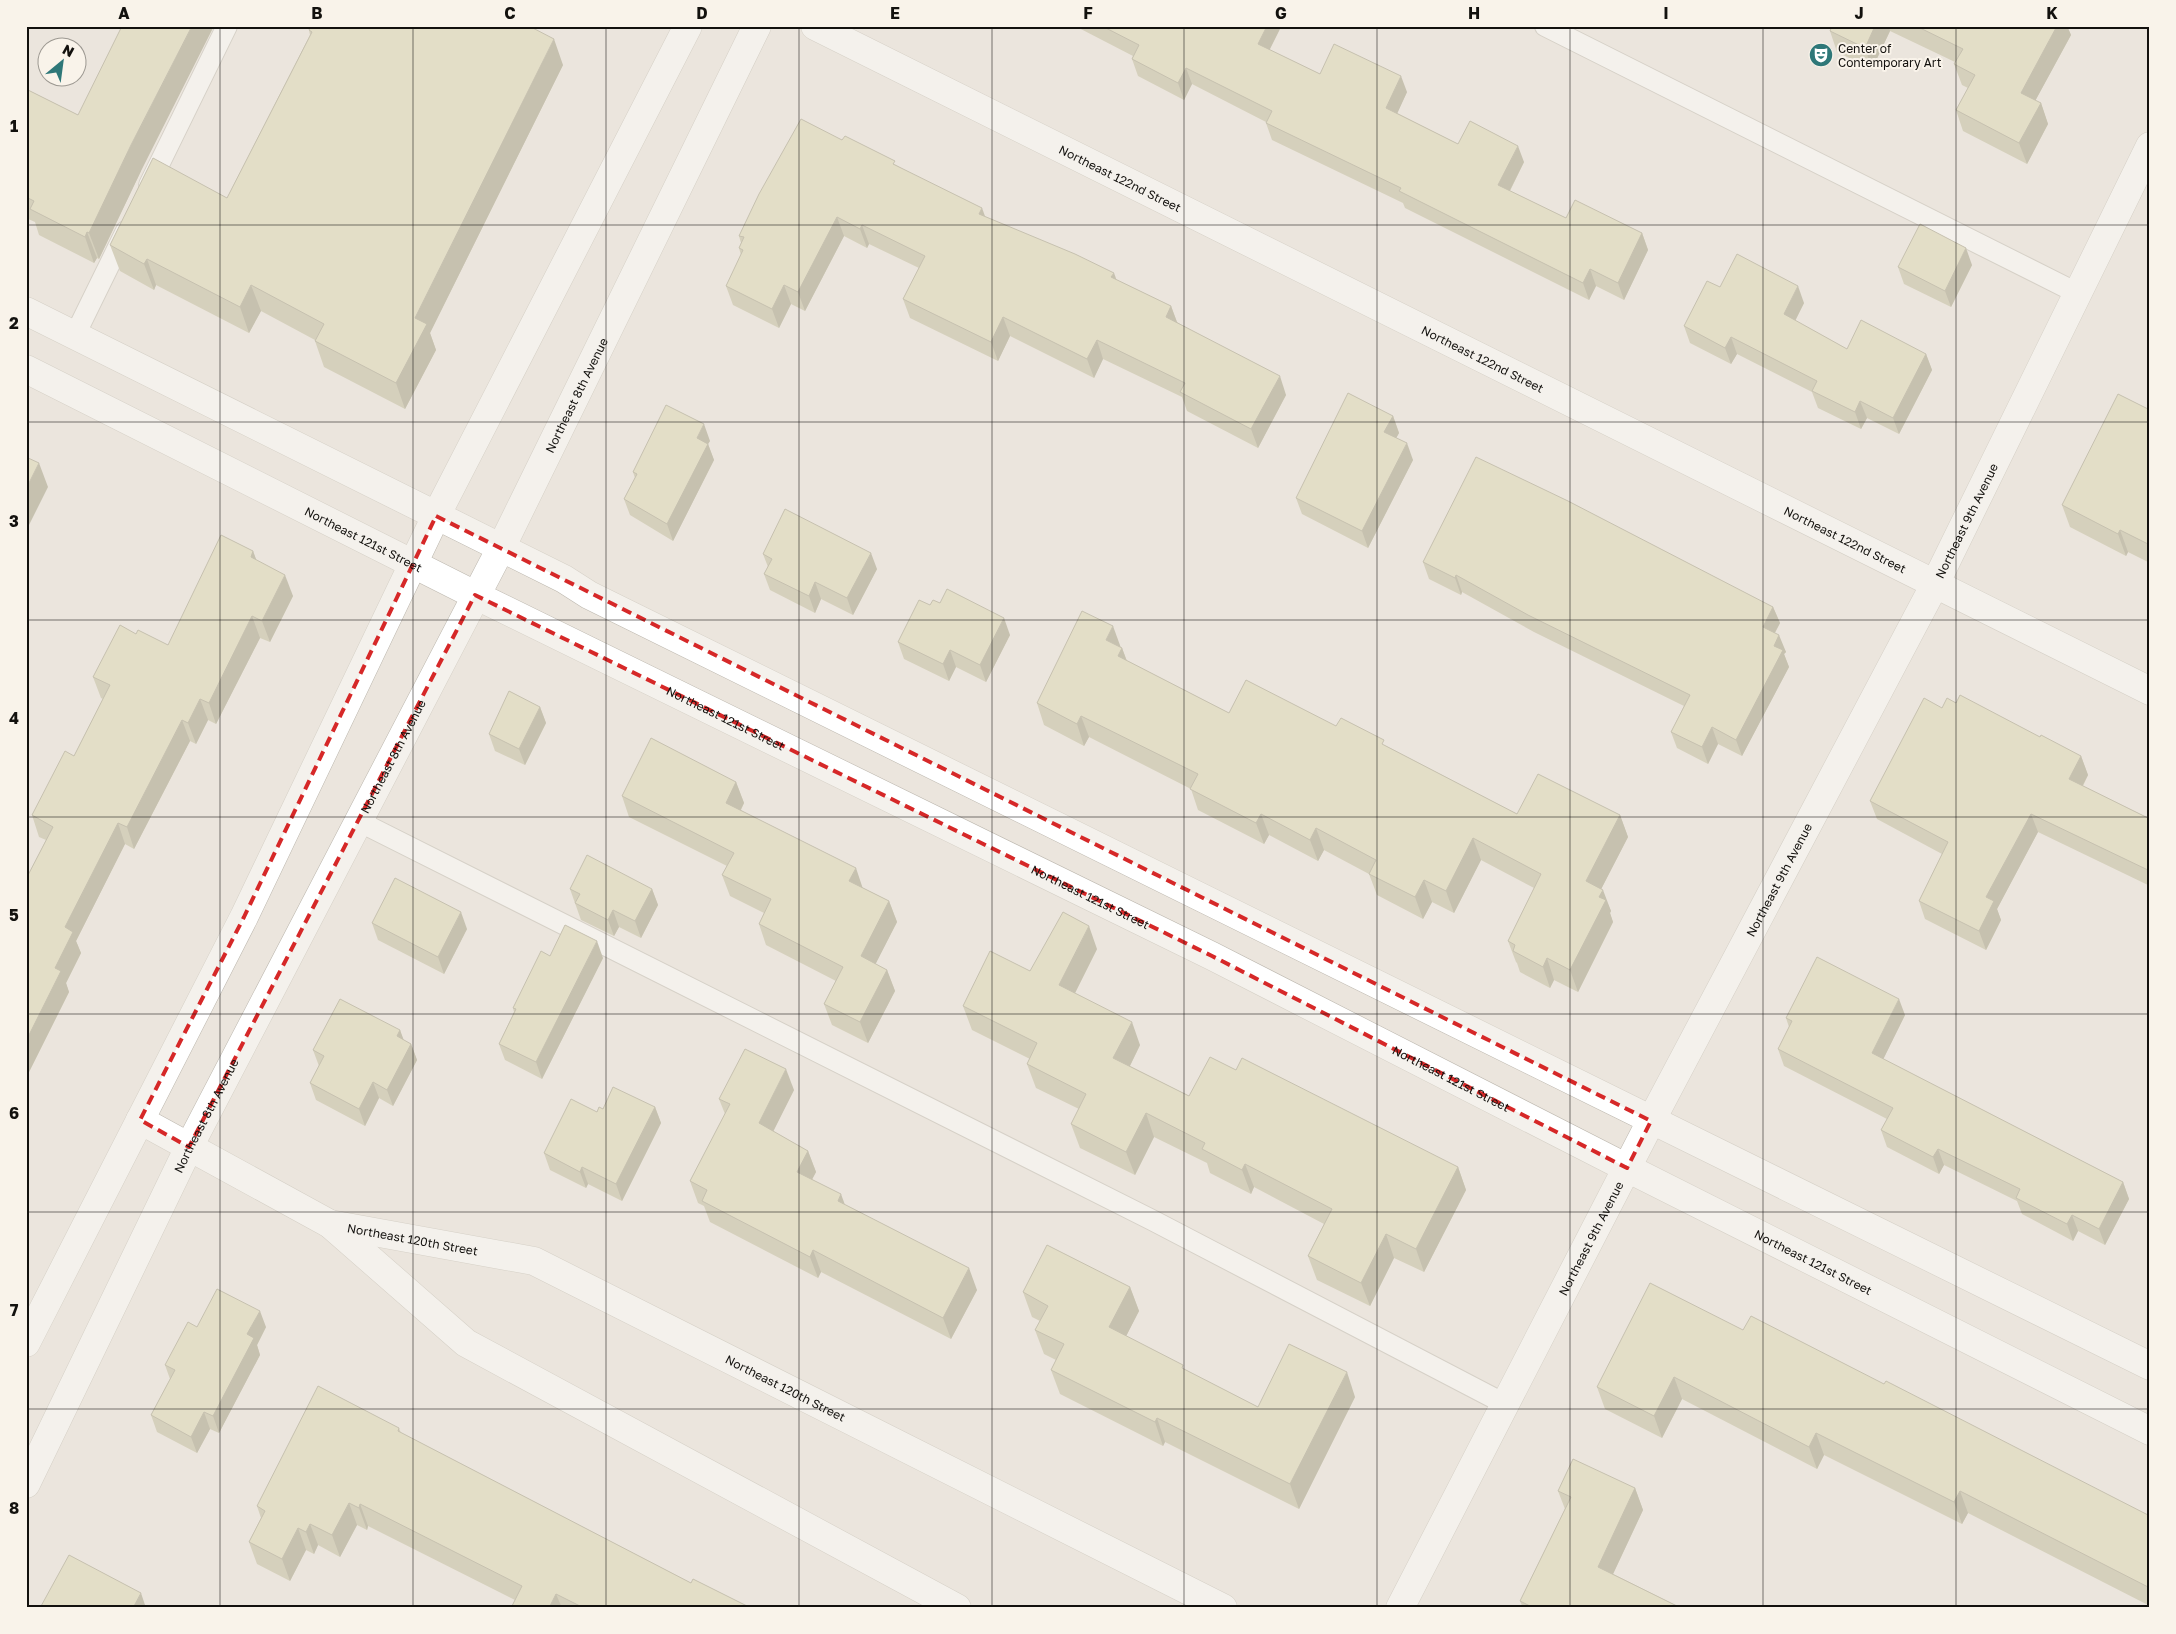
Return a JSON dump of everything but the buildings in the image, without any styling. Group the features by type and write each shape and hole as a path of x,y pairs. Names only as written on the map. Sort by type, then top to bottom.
{"street":[{"path":"26,1343 244,917 436,516 688,26"},
{"name":"Northeast 8th Avenue","path":"26,1484 189,1147 501,548 757,26"},
{"name":"Northeast 122nd Street","path":"815,26 2150,691"},
{"name":"Northeast 9th Avenue","path":"1400,1608 1651,1121 1935,584 2150,146"},
{"path":"26,311 501,548 607,604 2150,1366"},
{"name":"Northeast 121st Street","path":"26,369 475,595 1212,956 1627,1168 2150,1430"},
{"name":"Northeast 120th Street","path":"140,1120 330,1224 466,1343 957,1608"},
{"name":"Northeast 120th Street","path":"330,1224 534,1261 1223,1608"}],"lane":[{"path":"75,335 227,26"},
{"path":"1545,26 2077,293"},
{"path":"358,821 1161,1225 1505,1404"}],"highlighted area":[{"path":"436,516 1651,1121 1627,1168 1212,956 475,595 189,1147 140,1120 244,917"}],"place":[{"name":"Center of Contemporary Art","path":"1821,55"}]}
